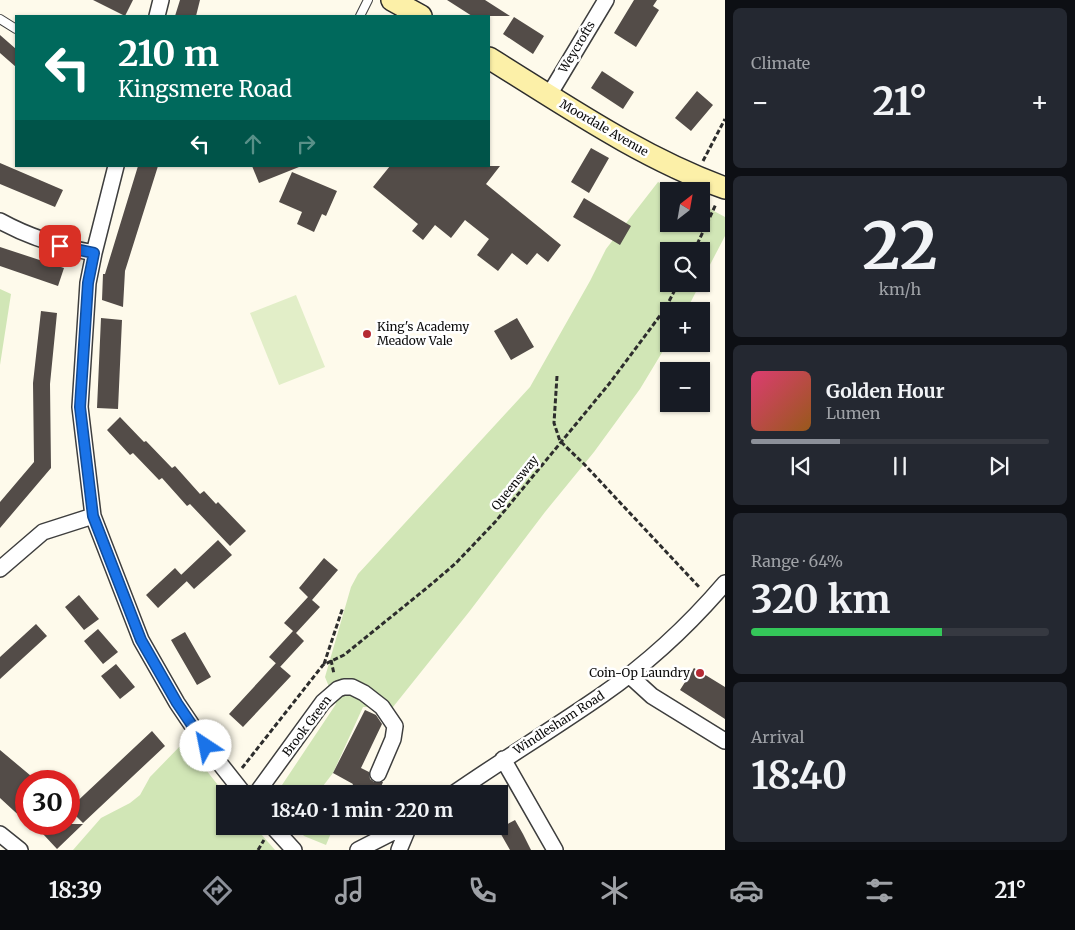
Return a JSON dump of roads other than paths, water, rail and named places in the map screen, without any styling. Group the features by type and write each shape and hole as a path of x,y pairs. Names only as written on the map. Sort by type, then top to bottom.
{"street":[{"path":"157,15 161,0"},
{"path":"392,0 418,15"},
{"name":"Weycrofts","path":"549,95 606,0"},
{"name":"Moordale Avenue","path":"490,59 570,109 722,194"},
{"path":"116,167 88,283 80,407 93,516 141,640 182,710 206,746 237,785"},
{"path":"0,220 35,237 60,246 94,253"},
{"path":"0,569 43,532 93,516"},
{"name":"Windlesham Road","path":"466,785 629,675 664,645 725,583"},
{"path":"629,675 652,696 725,742"},
{"name":"Brook Green","path":"263,785 324,702 338,689 344,687 352,687 382,706 395,726 393,739 378,774"},
{"path":"503,759 555,850"},
{"path":"0,834 20,850"},
{"path":"276,835 294,850"},
{"path":"358,850 389,835"},
{"path":"400,850 404,835"}],"lane":[{"path":"360,15 368,0"},
{"path":"0,20 15,28"}],"place":[{"name":"King's Academy Meadow Vale","path":"367,334"},
{"name":"Coin-Op Laundry","path":"700,673"}]}
